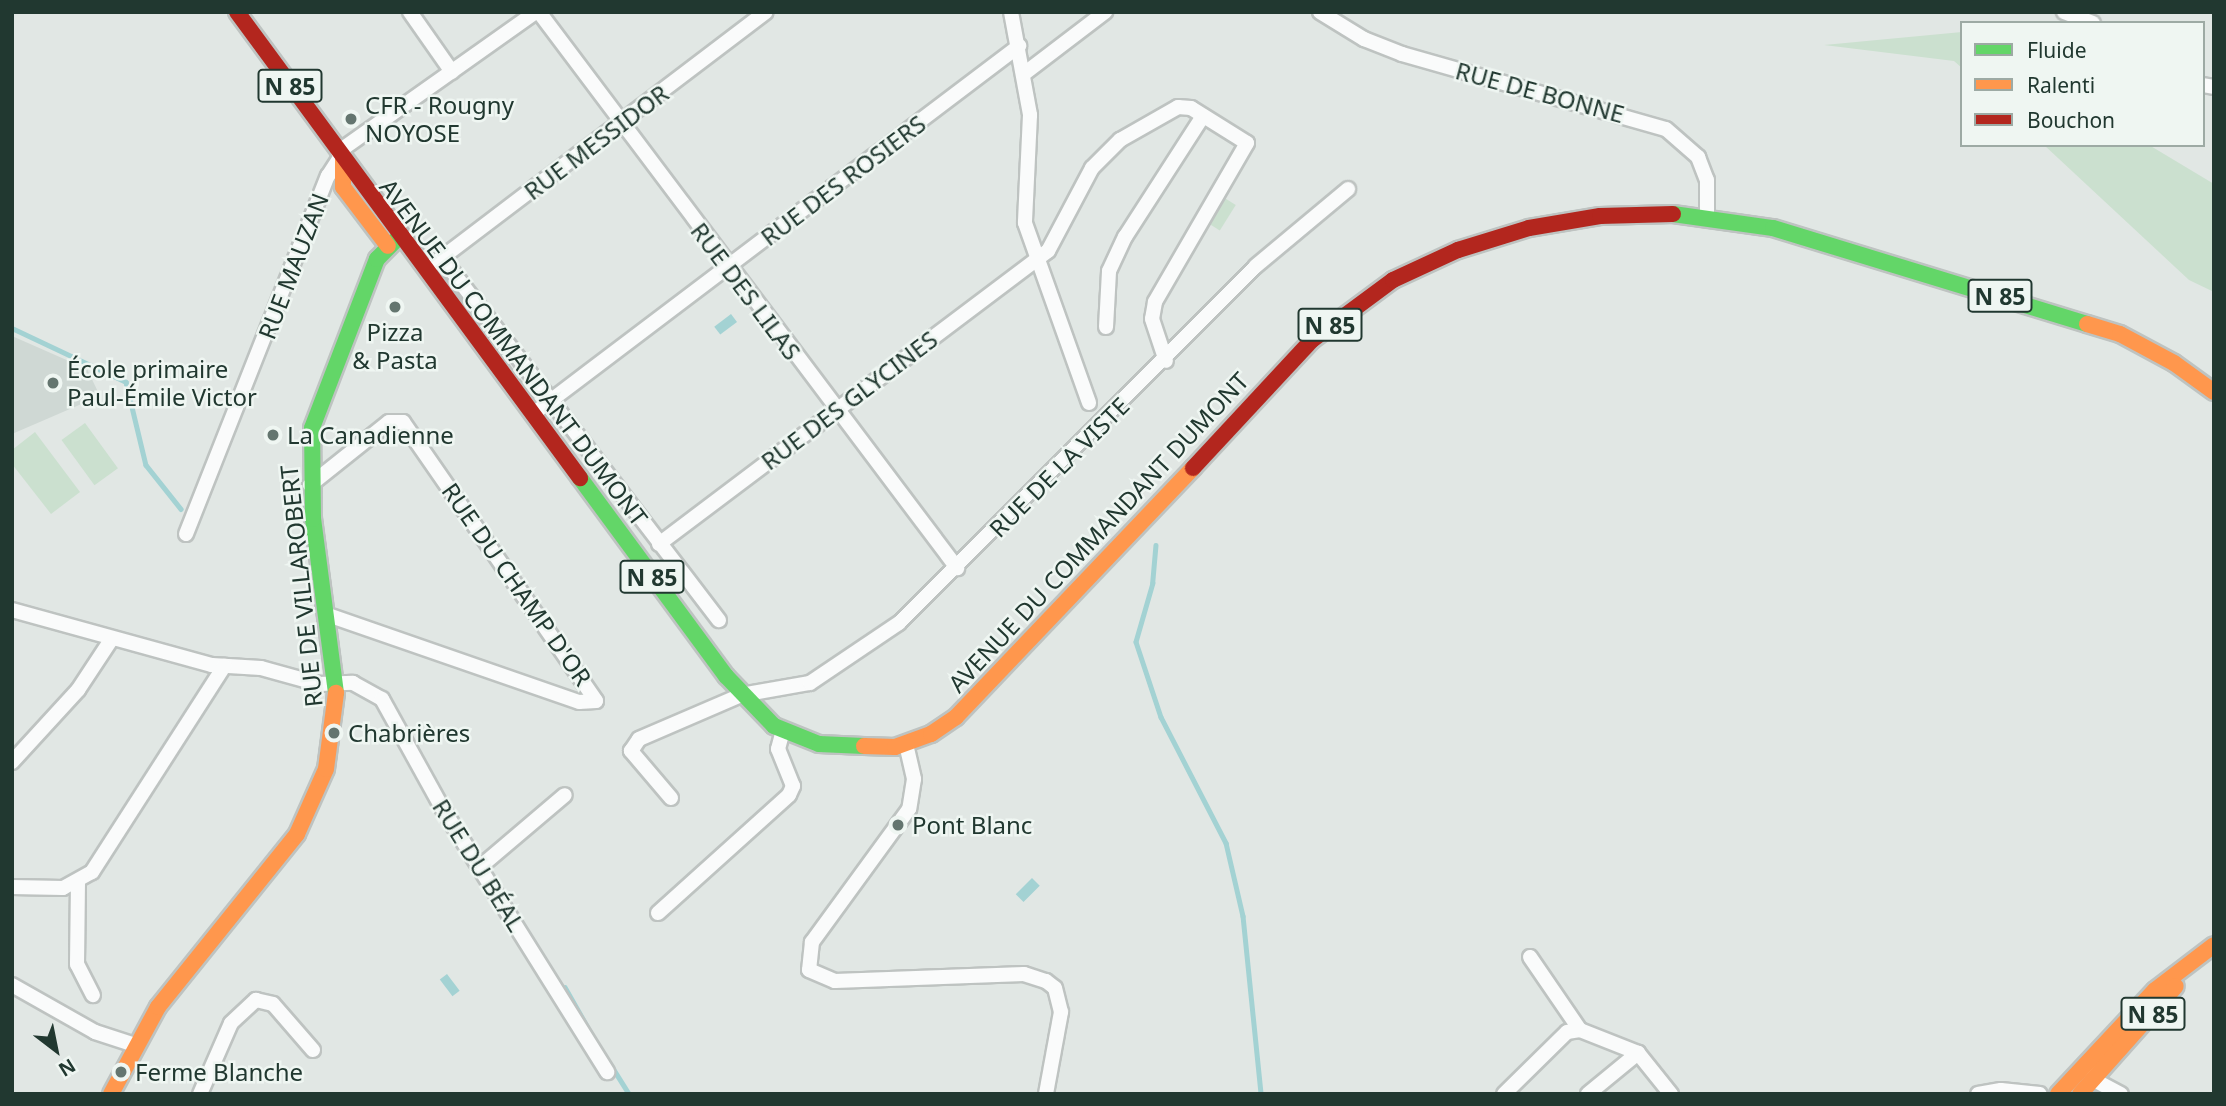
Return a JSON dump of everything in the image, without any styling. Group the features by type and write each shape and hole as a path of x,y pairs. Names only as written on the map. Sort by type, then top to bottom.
{"main road":[{"name":"AVENUE DU COMMANDANT DUMONT","path":"240,17 341,156 394,241 425,271 741,695 783,730 835,746 872,749 906,744 942,727 996,680 1273,378 1366,297 1421,266 1529,228 1600,216 1707,216"},
{"name":"N 85","path":"1707,216 1759,225 1830,243 2120,334 2174,363 2214,391"},
{"name":"RUE DE VILLAROBERT","path":"111,1094 135,1045 184,971 297,834 326,769 334,733 337,685 310,485 312,428 353,312 394,241"},
{"name":"N 85","path":"2059,1094 2126,1019 2212,947"},
{"name":"N 85","path":"2080,1094 2212,947"}],"street":[{"path":"240,17 258,12"},
{"path":"410,12 452,72"},
{"path":"341,156 537,12"},
{"name":"RUE DES LILAS","path":"537,12 835,412 957,568"},
{"name":"RUE MESSIDOR","path":"425,271 766,12"},
{"path":"1011,12 1025,73 1030,115 1025,223 1089,403"},
{"path":"1025,73 1105,12"},
{"name":"RUE DE BONNE","path":"1320,12 1364,39 1402,54 1666,129 1698,157 1707,180 1707,216"},
{"path":"2064,12 2088,21"},
{"name":"RUE DES ROSIERS","path":"533,414 1018,46"},
{"name":"RUE DES GLYCINES","path":"659,544 1039,257 1056,242 1092,168 1120,140 1178,107 1203,116"},
{"path":"1106,327 1109,271 1125,237 1203,116 1247,143 1155,302 1152,319 1166,361"},
{"name":"RUE MAUZAN","path":"186,534 328,176 341,156"},
{"name":"RUE DE LA VISTE","path":"671,798 631,751 633,746 651,730 741,695 799,687 822,677 905,618 1166,361 1256,266 1348,189"},
{"path":"442,258 719,620"},
{"path":"456,312 474,299"},
{"name":"RUE DU CHAMP D'OR","path":"310,485 389,422 403,422 594,694 593,704 328,615"},
{"name":"RUE DU BÉAL","path":"12,610 111,640 224,666 261,668 307,682 367,687 383,699 480,867 607,1072"},
{"path":"12,762 78,690 111,640"},
{"path":"12,887 45,890 78,883 102,860 224,666"},
{"path":"658,913 789,795 791,779 778,748 783,730"},
{"path":"906,744 914,779 909,809 812,942 809,970 835,981 1024,974 1046,981 1055,988 1061,1012 1046,1094"},
{"path":"480,867 565,795"},
{"path":"78,883 77,964 93,995"},
{"path":"1530,957 1580,1030"},
{"path":"12,985 95,1032 135,1045"},
{"path":"201,1094 231,1023 256,1000 273,1004 313,1050"},
{"path":"2121,1094 2094,1079 2092,1070 2126,1019"},
{"path":"1504,1094 1567,1032 1580,1030 1638,1053 1671,1094"},
{"path":"1588,1094 1638,1053"},
{"path":"1978,1094 2001,1090 2040,1094"}],"shaded area":[{"name":"École primaire Paul-Émile Victor","path":"12,336 87,369 100,396 12,434"}],"green space":[{"path":"1960,32 1960,66 1954,61 1824,45"},
{"path":"2046,147 2152,147 2214,184 2214,292 2189,280"},
{"path":"1223,197 1236,205 1220,230 1207,222"},
{"path":"85,423 118,468 94,485 62,440"},
{"path":"35,432 80,492 51,514 12,464 12,450"}],"water":[{"path":"731,314 737,322 720,335 714,327"},
{"path":"1032,878 1040,886 1024,902 1016,894"},
{"path":"447,974 460,991 452,996 440,979"}],"waterway":[{"path":"12,328 126,382 146,465 181,509"},
{"path":"1156,545 1153,583 1136,642 1161,717 1226,843 1243,916 1261,1094"},
{"path":"565,987 595,1040"},
{"path":"611,1065 629,1094"}],"traffic: fast":[{"path":"1673,214 1773,228 2087,324"},
{"path":"336,693 313,519 312,428 377,259 400,236"},
{"path":"580,478 726,676 774,726 819,744 864,746"}],"traffic: slow":[{"path":"343,159 343,187 388,246"},
{"path":"2087,324 2120,334 2174,363 2214,392"},
{"path":"864,746 895,747 931,734 956,717 1193,468"},
{"path":"111,1094 158,1007 297,834 326,769 336,693"},
{"path":"2058,1094 2155,990 2214,945"},
{"path":"2080,1094 2176,986"}],"traffic: jam":[{"path":"237,12 580,478"},
{"path":"1193,468 1312,340 1393,280 1458,250 1529,228 1600,216 1673,214"}],"place":[{"name":"CFR - Rougny NOYOSE","path":"351,119"},
{"name":"Pizza & Pasta","path":"395,307"},
{"name":"École primaire Paul-Émile Victor","path":"53,383"},
{"name":"La Canadienne","path":"273,435"},
{"name":"Chabrières","path":"334,733"},
{"name":"Pont Blanc","path":"898,825"},
{"name":"Ferme Blanche","path":"121,1072"}]}
